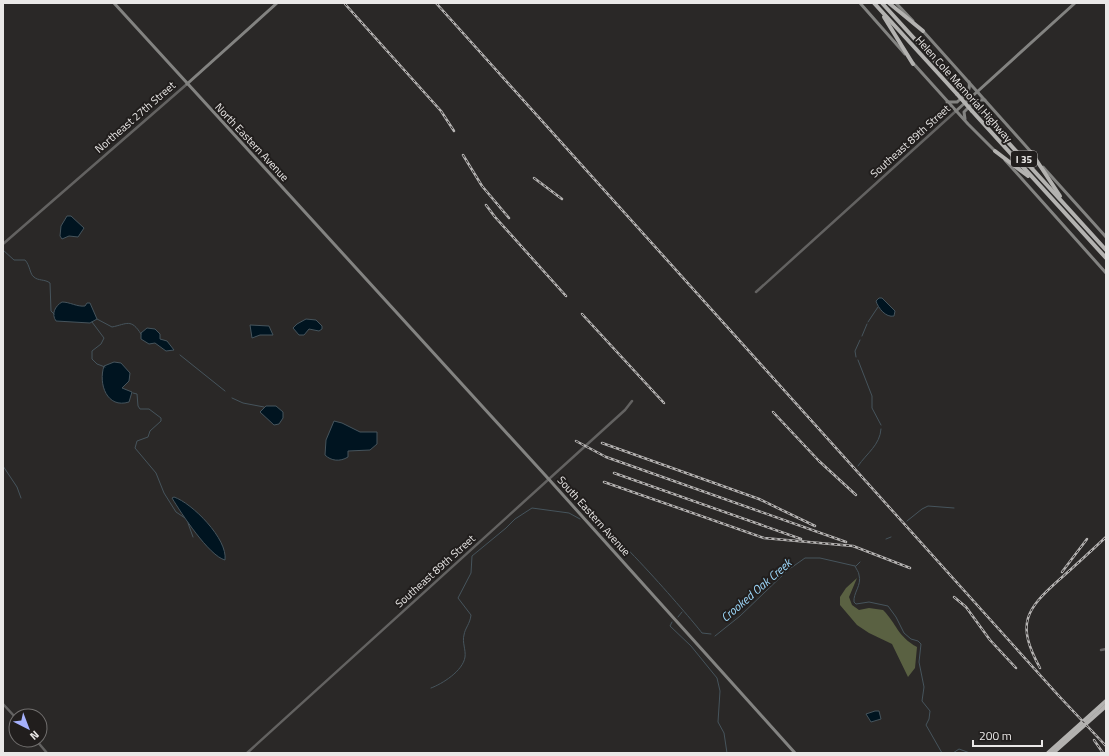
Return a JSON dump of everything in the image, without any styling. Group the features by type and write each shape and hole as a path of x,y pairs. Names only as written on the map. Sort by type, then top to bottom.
{"highway":[{"name":"Helen Cole Memorial Highway","path":"874,3 1106,258"},
{"name":"Helen Cole Memorial Highway","path":"882,3 1106,250"},
{"path":"889,3 923,32"},
{"path":"881,11 913,64"},
{"path":"995,151 1036,181"},
{"path":"1031,152 1071,211"},
{"path":"1048,753 1106,701"},
{"path":"1053,753 1106,706"}],"main road":[{"name":"North Eastern Avenue","path":"114,3 378,292"},
{"name":"Northeast 27th Street","path":"187,84 277,3"},
{"path":"860,3 947,102 1022,179 1106,273"},
{"path":"896,3 978,91 1106,237"},
{"name":"Southeast 89th Street","path":"956,111 1075,3"},
{"path":"947,102 957,102 968,92 970,88 969,82"},
{"path":"965,121 963,114 965,111 977,100 986,100"},
{"name":"South Eastern Avenue","path":"378,292 549,479 795,753"}],"street":[{"name":"Northeast 27th Street","path":"3,244 187,84"},
{"name":"Southeast 89th Street","path":"756,292 956,111"},
{"name":"Southeast 89th Street","path":"247,753 625,410 632,401"},
{"path":"1101,650 1106,649"}],"green space":[{"path":"857,578 849,597 852,605 859,610 869,608 883,610 905,639 917,647 915,668 908,677 892,644 869,633 857,625 840,605 840,597 846,588"}],"water":[{"path":"67,216 71,216 84,228 78,237 69,236 62,239 60,236 61,226"},
{"path":"879,298 882,298 895,311 894,316 885,314 880,309 876,301"},
{"path":"62,302 82,306 90,303 97,319 90,323 56,321 54,310"},
{"path":"306,319 316,320 322,326 322,329 319,331 309,329 304,335 299,335 293,328"},
{"path":"250,325 269,326 273,335 260,335 252,338"},
{"path":"147,328 155,329 160,334 160,339 167,341 174,350 166,351 155,343 149,344 141,339 141,333"},
{"path":"114,362 121,363 130,373 129,381 122,388 132,392 129,402 115,402 106,393 103,387 102,373 104,366"},
{"path":"266,406 276,406 283,412 283,418 279,424 274,425 260,412"},
{"path":"334,421 342,423 360,432 377,432 377,444 370,450 348,451 348,457 342,460 330,459 325,455 326,440"},
{"path":"174,497 190,506 215,532 221,542 225,560 218,557 204,543 172,498"},
{"path":"879,711 881,719 871,722 866,714"}],"waterway":[{"path":"3,250 14,260 25,260 33,276 37,279 50,283 51,311 54,314"},
{"path":"868,322 878,307"},
{"path":"97,319 112,327 128,323 131,324 141,334"},
{"path":"92,322 104,338 101,344 92,351 92,359 97,364 105,367"},
{"path":"862,336 867,324"},
{"path":"856,357 855,351 860,340"},
{"path":"180,355 225,391"},
{"path":"858,360 872,396 872,408 881,425"},
{"path":"133,393 137,394 138,406 140,409 149,409 161,418 161,421 150,431 148,437 137,441 135,448 156,473 164,493 176,512 185,518"},
{"path":"232,398 243,403 264,407"},
{"path":"858,466 876,444 881,429"},
{"path":"3,466 17,487 21,498"},
{"path":"907,521 928,506 954,508"},
{"name":"Crooked Oak Creek","path":"431,688 456,672 465,657 464,638 471,615 458,598 471,573 472,556 515,519 532,508 569,513 580,519"},
{"name":"Crooked Oak Creek","path":"585,514 594,518 625,547 702,633 711,634"},
{"path":"188,523 193,537"},
{"path":"886,539 891,537"},
{"name":"Crooked Oak Creek","path":"715,636 740,616 788,570 805,558 820,558 855,566"},
{"name":"Crooked Oak Creek","path":"856,566 860,562"},
{"name":"Crooked Oak Creek","path":"855,566 859,573 860,579 854,602 856,604 869,602 888,606 896,617 904,633 911,639 918,641 921,644 919,662 924,687 922,701 930,711 929,719 926,725 942,753"},
{"path":"678,617 682,612"},
{"path":"672,622 670,626 691,646 717,678 720,691 718,722 724,733 727,753"},
{"name":"Crooked Oak Creek","path":"953,753 959,749 970,753"}],"railway":[{"path":"436,3 1058,695 1106,746"},
{"path":"345,4 441,111 454,131"},
{"path":"463,155 482,186 509,218"},
{"path":"534,178 562,199"},
{"path":"486,205 566,296"},
{"path":"582,314 664,403"},
{"path":"773,412 819,461 856,495"},
{"path":"576,441 606,457 846,542"},
{"path":"602,443 759,499 815,526"},
{"path":"614,473 801,539"},
{"path":"604,482 764,538 853,546 910,568"},
{"path":"1040,668 1028,640 1028,619 1032,609 1048,590 1106,537"},
{"path":"1062,572 1087,539"},
{"path":"954,597 966,607 990,640 1016,668"},
{"path":"1094,740 1103,753"}]}
